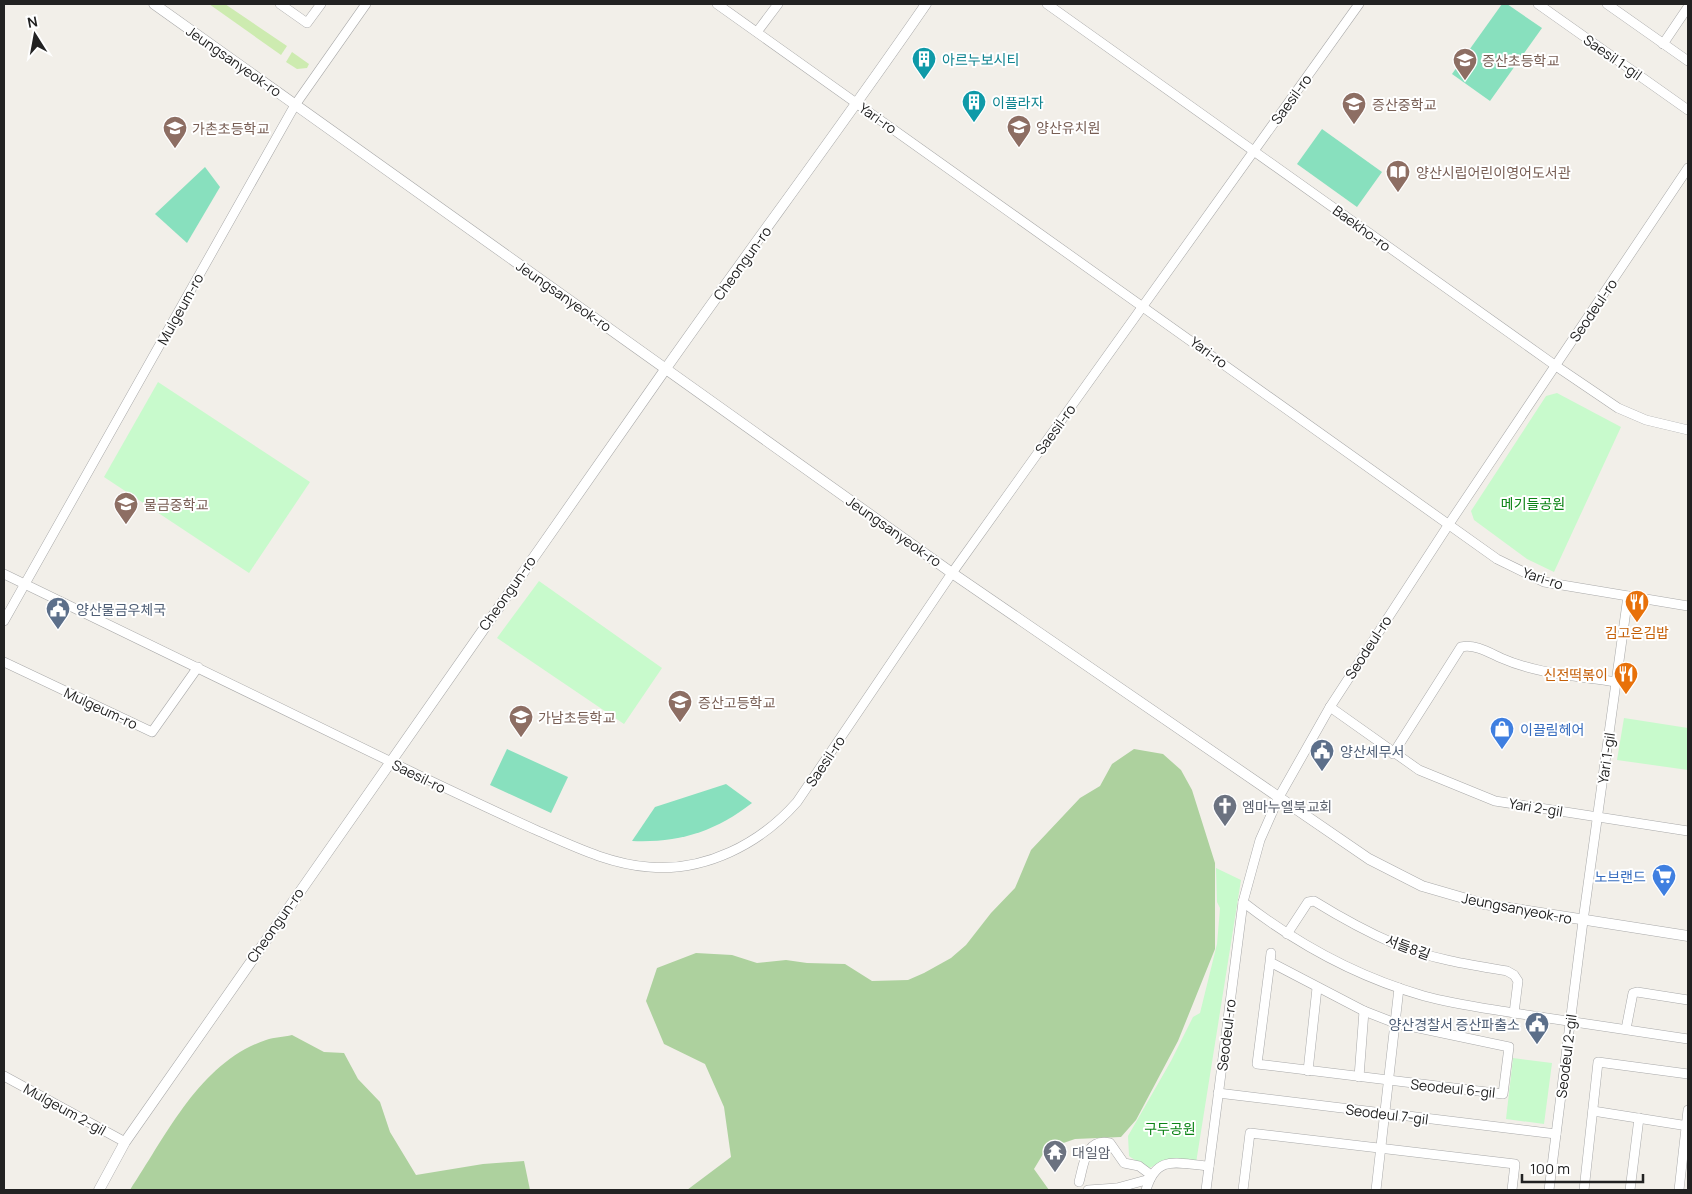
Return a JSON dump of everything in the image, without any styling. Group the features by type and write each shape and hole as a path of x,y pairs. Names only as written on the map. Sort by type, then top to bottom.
{"street":[{"name":"Jeungsanyeok-ro","path":"154,4 952,573 1369,859 1422,886 1484,904 1688,936"},
{"path":"280,4 307,23 321,4"},
{"name":"Mulgeum-ro","path":"4,620 295,105 366,4"},
{"name":"Yari-ro","path":"717,4 1497,558 1544,582 1688,606"},
{"path":"757,32 778,4"},
{"name":"Cheongun-ro","path":"99,1190 125,1142 388,760 666,368 858,103 926,4"},
{"name":"Baekho-ro","path":"1047,4 1556,366 1618,408 1646,420 1688,430"},
{"name":"Saesil-ro","path":"4,574 493,811 610,860 650,867 687,866 723,856 757,838 777,823 797,802 952,573 1359,4"},
{"name":"Saesil 1-gil","path":"1538,4 1688,110"},
{"path":"1607,4 1688,61"},
{"path":"1663,44 1688,7"},
{"name":"Seodeul-ro","path":"1206,1190 1242,902 1260,840 1279,797 1330,707 1449,524 1688,168"},
{"name":"Yari 1-gil","path":"1583,921 1628,596"},
{"path":"1393,754 1461,647 1470,645 1510,662 1534,669 1616,682"},
{"name":"Mulgeum-ro","path":"4,662 152,732 198,667"},
{"name":"Yari 2-gil","path":"1330,707 1393,754 1436,778 1495,800 1688,831"},
{"name":"서들8길","path":"1287,934 1308,902 1314,901 1364,930 1397,945 1436,957 1507,971 1514,975 1518,981 1514,1013"},
{"path":"1242,902 1287,934 1365,976 1399,988 1457,1004 1688,1039"},
{"name":"Seodeul 2-gil","path":"1549,1190 1583,921"},
{"name":"Seodeul 6-gil","path":"1271,957 1317,988 1364,1011 1395,1023 1509,1047 1503,1094 1257,1064 1271,957"},
{"path":"1308,1071 1317,988"},
{"path":"1376,1190 1399,988"},
{"path":"1626,1029 1633,993 1688,1000"},
{"path":"1358,1077 1364,1011"},
{"path":"1584,1190 1598,1062 1688,1074"},
{"name":"Mulgeum 2-gil","path":"4,1076 125,1142"},
{"name":"Seodeul 7-gil","path":"1218,1093 1556,1134"},
{"path":"1679,1190 1688,1110"},
{"path":"1593,1111 1687,1125"},
{"path":"1630,1190 1639,1118"},
{"path":"1243,1190 1250,1133 1515,1164 1512,1190"},
{"path":"1079,1182 1087,1154 1095,1143 1100,1141 1110,1143 1124,1163 1139,1166 1150,1177"},
{"path":"1146,1190 1150,1177 1157,1168 1166,1163 1209,1166"},
{"path":"1088,1190 1117,1188 1150,1177"}],"green space":[{"path":"209,4 225,4 287,46 281,55"},
{"path":"1502,4 1507,4 1542,28 1490,101 1452,74"},
{"path":"292,52 309,64 307,68 297,69 286,62"},
{"path":"1322,129 1382,172 1357,207 1297,164"},
{"path":"205,167 220,187 187,243 155,214"},
{"path":"158,382 310,482 249,573 104,477"},
{"name":"메기들공원","path":"1557,393 1621,427 1554,572 1527,559 1474,520 1471,511 1546,396"},
{"path":"539,581 662,668 624,724 497,638"},
{"path":"1624,718 1688,728 1688,770 1617,760"},
{"path":"507,749 568,777 551,813 490,785"},
{"path":"1134,749 1163,754 1181,770 1192,790 1215,863 1215,949 1178,1041 1136,1120 1121,1137 1075,1139 1046,1149 1034,1169 1049,1190 687,1190 731,1157 724,1107 705,1064 664,1044 646,1001 657,968 696,953 732,955 757,963 786,960 807,963 845,964 872,981 908,980 924,973 951,958 966,945 991,913 1015,888 1031,850 1080,798 1100,786 1112,764"},
{"path":"726,784 752,803 724,821 695,834 665,840 632,841 655,807"},
{"name":"구두공원","path":"1216,868 1241,880 1196,1163 1164,1160 1148,1169 1129,1156 1128,1136 1171,1061 1193,1017 1200,1013 1217,944 1220,908 1217,902"},
{"path":"292,1035 324,1052 344,1053 358,1079 380,1102 390,1132 416,1175 483,1164 524,1161 530,1190 130,1190 171,1125 203,1083 222,1065 243,1051 272,1038"},
{"path":"1513,1058 1552,1063 1544,1124 1506,1119"}],"place":[{"name":"아르누보시티","path":"924,80"},
{"name":"증산초등학교","path":"1465,81"},
{"name":"이플라자","path":"974,123"},
{"name":"증산중학교","path":"1354,125"},
{"name":"양산유치원","path":"1019,148"},
{"name":"가촌초등학교","path":"175,149"},
{"name":"양산시립어린이영어도서관","path":"1398,193"},
{"name":"물금중학교","path":"126,525"},
{"name":"김고은김밥","path":"1637,623"},
{"name":"양산물금우체국","path":"58,630"},
{"name":"신전떡볶이","path":"1626,695"},
{"name":"증산고등학교","path":"680,723"},
{"name":"가남초등학교","path":"521,738"},
{"name":"이끌림헤어","path":"1502,750"},
{"name":"양산세무서","path":"1322,772"},
{"name":"엠마누엘북교회","path":"1225,827"},
{"name":"노브랜드","path":"1664,897"},
{"name":"양산경찰서 증산파출소","path":"1537,1045"},
{"name":"대일암","path":"1055,1173"}]}
